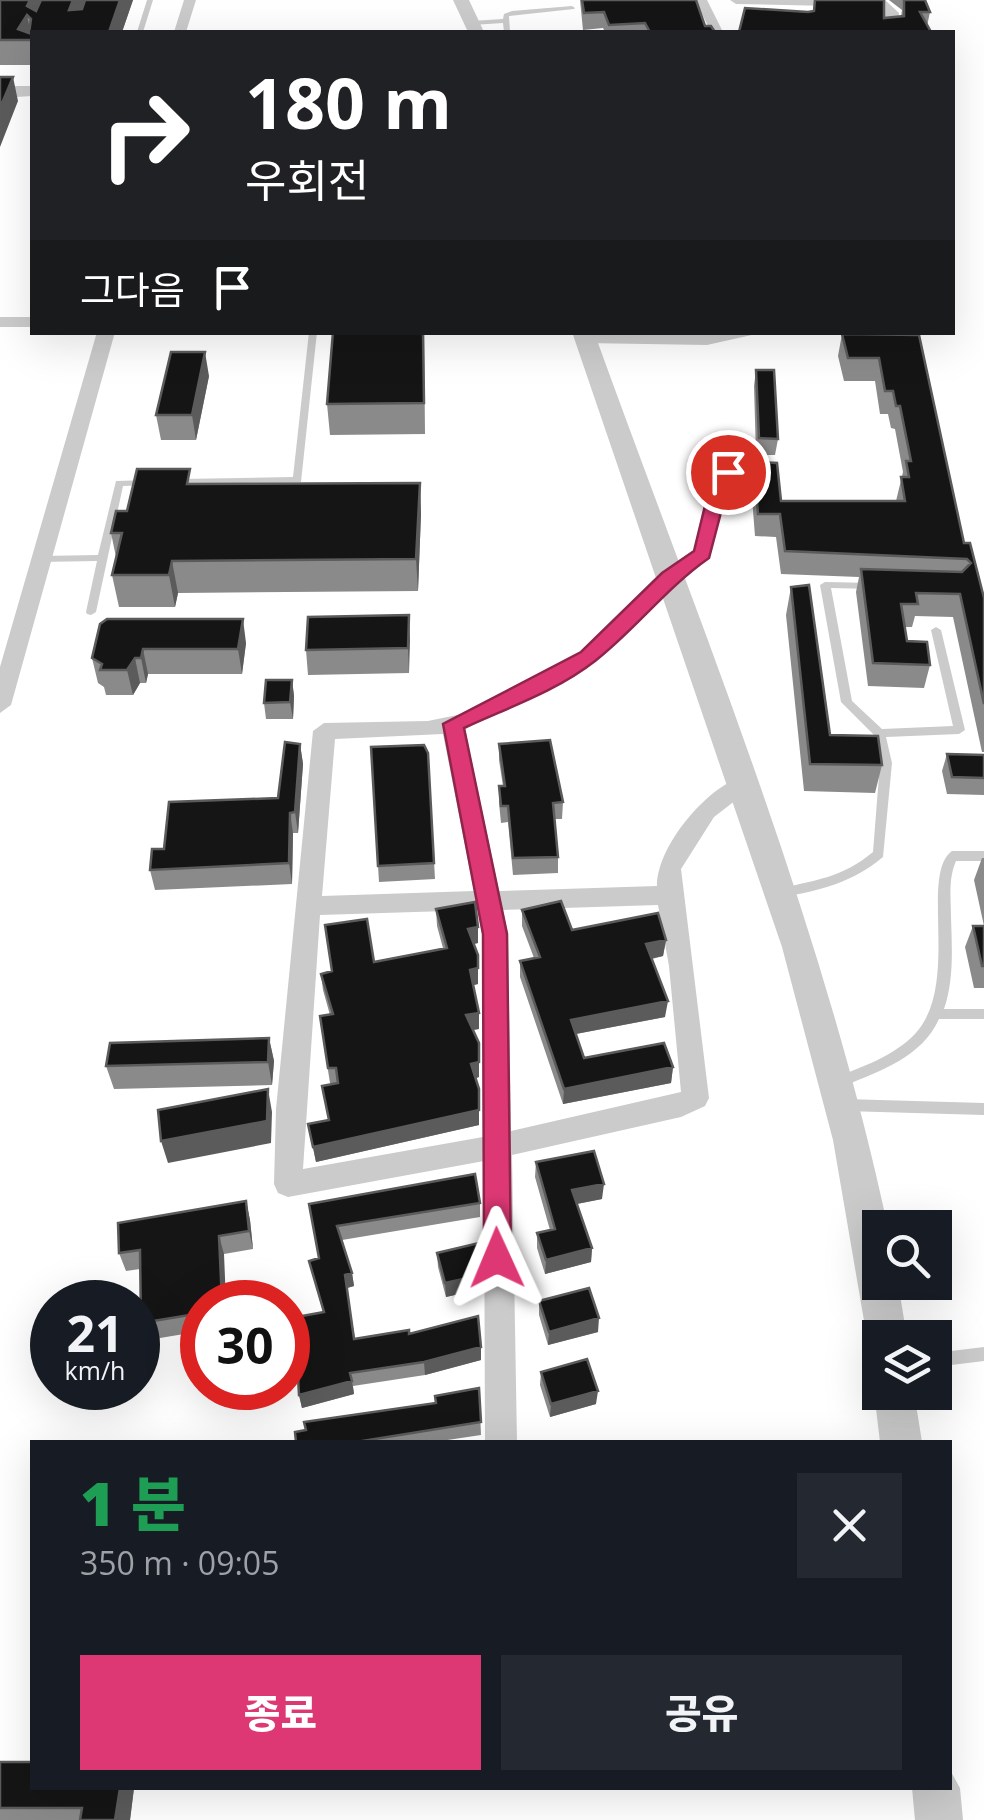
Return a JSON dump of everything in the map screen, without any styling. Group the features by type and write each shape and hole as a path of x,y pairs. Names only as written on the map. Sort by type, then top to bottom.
{"street":[{"path":"181,30 190,0"},
{"path":"461,0 474,28"},
{"path":"701,0 716,30"},
{"path":"736,0 848,8 888,6 890,30"},
{"path":"0,92 30,92"},
{"path":"0,322 30,322"},
{"path":"0,705 105,335"},
{"path":"738,335 707,340 584,335 782,892 842,1094 884,1320"},
{"path":"669,577 588,657 525,692 453,724 428,730 324,731 290,1110 288,1184 495,1147 681,1105 696,1098 682,966 669,895 670,868 683,841 706,812 746,782"},
{"path":"453,724 495,934 501,1440"},
{"path":"310,906 669,895"},
{"path":"897,1410 901,1440"},
{"path":"936,1790 938,1820"}],"lane":[{"path":"141,30 150,0"},
{"path":"474,28 505,21 512,12 572,8"},
{"path":"505,21 507,30"},
{"path":"91,612 119,483 298,480 313,335"},
{"path":"669,577 703,554 720,481 728,472 766,468"},
{"path":"40,559 102,558"},
{"path":"782,892 844,878 859,872 879,854 886,763 879,733 848,702 825,585 881,586"},
{"path":"879,733 959,730 936,630"},
{"path":"842,1094 918,1044 940,1014 947,954 944,871 952,856 984,856"},
{"path":"940,1014 984,1014"},
{"path":"842,1094 984,1108"},
{"path":"952,1358 984,1354"}],"building":[{"path":"0,0 30,0 27,6 36,11 41,0 73,0 69,10 82,9 85,0 120,0 110,30 30,30 30,40 0,40","holes":["27,15 31,19 29,33 18,29"]},
{"path":"582,0 696,0 705,26 714,30 649,30 645,23 609,25 604,12 584,13"},
{"path":"815,0 884,0 884,18 904,16 904,0 925,0 930,12 920,12 930,30 740,30 745,8 814,11"},
{"path":"0,77 13,77 0,108"},
{"path":"333,335 423,335 424,403 327,404"},
{"path":"842,335 919,335 964,543 970,543 984,598 984,704 960,594 916,593 918,604 901,604 907,641 927,642 930,665 873,663 861,569 962,572 971,563 967,559 785,551 780,514 758,514 754,462 777,463 781,501 905,501 901,477 909,477 906,461 911,461 900,406 896,406 893,391 885,391 879,358 848,358"},
{"path":"171,352 205,352 192,415 156,415"},
{"path":"756,370 774,370 778,439 759,438"},
{"path":"137,469 190,469 187,484 420,483 416,559 172,561 169,575 112,575 122,533 111,533 116,511 127,511"},
{"path":"809,585 830,735 878,736 882,765 810,764 791,587"},
{"path":"409,615 408,648 306,650 308,617"},
{"path":"107,619 243,619 238,649 143,649 141,658 135,658 127,670 100,670 102,664 92,658 100,624"},
{"path":"266,680 292,680 290,702 264,703"},
{"path":"550,740 563,802 553,803 558,857 513,858 508,806 501,806 499,786 505,786 499,744"},
{"path":"285,742 300,744 295,812 290,813 289,863 150,870 152,849 164,849 169,802 278,798"},
{"path":"424,745 428,753 434,863 378,866 371,747"},
{"path":"947,754 984,755 984,778 952,777"},
{"path":"561,901 572,930 658,913 666,940 646,944 668,1001 571,1020 584,1058 664,1043 673,1067 564,1089 520,961 540,957 522,910"},
{"path":"475,902 478,927 468,929 478,955 478,968 470,970 479,1013 466,1015 479,1043 479,1062 471,1064 479,1089 479,1110 313,1147 308,1124 329,1120 322,1086 338,1083 336,1068 328,1068 320,1016 333,1014 321,974 332,971 325,925 367,919 374,962 447,948 436,909"},
{"path":"973,926 984,926 984,966 982,966"},
{"path":"269,1038 268,1062 106,1066 110,1043"},
{"path":"268,1089 267,1121 161,1141 158,1110"},
{"path":"594,1151 604,1184 572,1190 592,1248 546,1260 537,1233 555,1229 536,1162"},
{"path":"475,1174 480,1203 337,1226 352,1273 345,1275 354,1339 409,1330 409,1334 478,1316 481,1347 424,1362 350,1373 352,1381 310,1392 310,1315 324,1312 309,1261 319,1258 309,1204"},
{"path":"246,1201 249,1231 219,1236 221,1280 180,1280 180,1317 160,1320 160,1280 140,1280 140,1250 119,1253 118,1223"},
{"path":"479,1243 481,1275 445,1283 437,1253"},
{"path":"589,1288 599,1318 549,1332 539,1301"},
{"path":"587,1359 598,1391 551,1404 541,1372"},
{"path":"479,1388 481,1422 368,1440 296,1440 295,1432 306,1430 304,1422 436,1403 435,1396"},
{"path":"0,1762 30,1762 30,1790 120,1790 115,1820 80,1820 82,1808 0,1808"}],"route":[{"path":"497,1258 495,934 453,724 468,721 588,657 669,577 703,554 709,542 720,481 728,472"}]}
